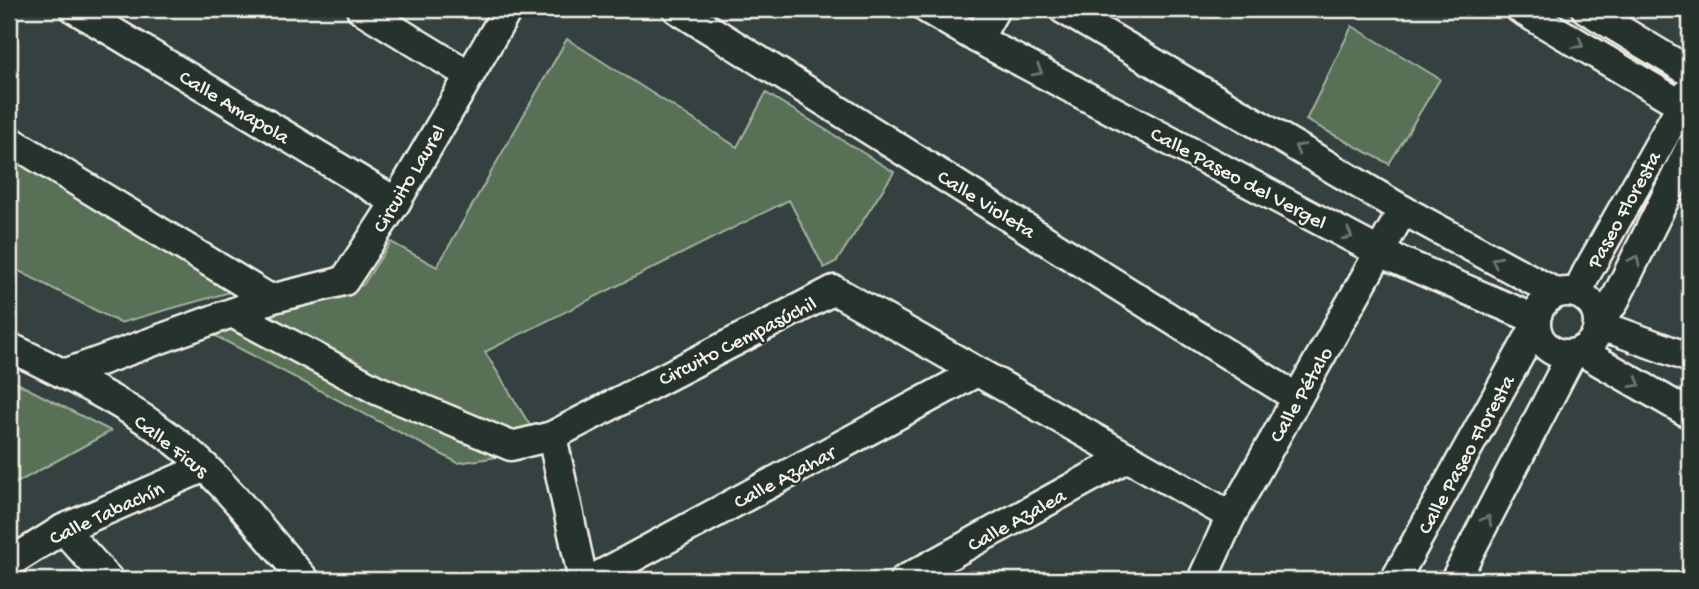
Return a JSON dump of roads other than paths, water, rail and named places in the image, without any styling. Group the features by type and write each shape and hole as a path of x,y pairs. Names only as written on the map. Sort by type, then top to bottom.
{"street":[{"name":"Calle Amapola","path":"75,9 396,202"},
{"path":"361,9 469,75"},
{"name":"Circuito Laurel","path":"64,374 270,299 344,281 396,202 508,9"},
{"name":"Calle Violeta","path":"677,9 1297,398"},
{"name":"Calle Paseo del Vergel","path":"928,9 978,39 1381,253 1535,323"},
{"path":"978,39 995,9"},
{"path":"1063,9 1403,210 1567,293 1587,299 1598,322 1595,337 1577,353 1455,580"},
{"path":"1520,9 1686,97"},
{"path":"1586,9 1690,72"},
{"name":"Paseo Floresta","path":"1567,293 1586,274 1686,97"},
{"path":"9,140 270,299"},
{"name":"Paseo Floresta","path":"1598,322 1613,303 1690,148"},
{"name":"Calle Pétalo","path":"1202,580 1230,516 1403,210"},
{"name":"Circuito Cempasúchil","path":"552,436 834,290 1230,516"},
{"path":"1567,293 1547,299 1539,306 1535,323 1544,345 1553,352 1577,353 1690,414"},
{"path":"232,313 377,390 511,446 552,436 583,580"},
{"path":"1598,322 1690,358"},
{"name":"Calle Paseo Floresta","path":"1395,580 1535,323"},
{"name":"Calle Ficus","path":"9,348 64,374 154,426 205,467 305,580"},
{"name":"Calle Azahar","path":"591,580 978,372"},
{"name":"Calle Azalea","path":"904,580 1128,457"},
{"name":"Calle Tabachín","path":"9,563 63,528 205,467"},
{"path":"63,528 108,580"}]}
